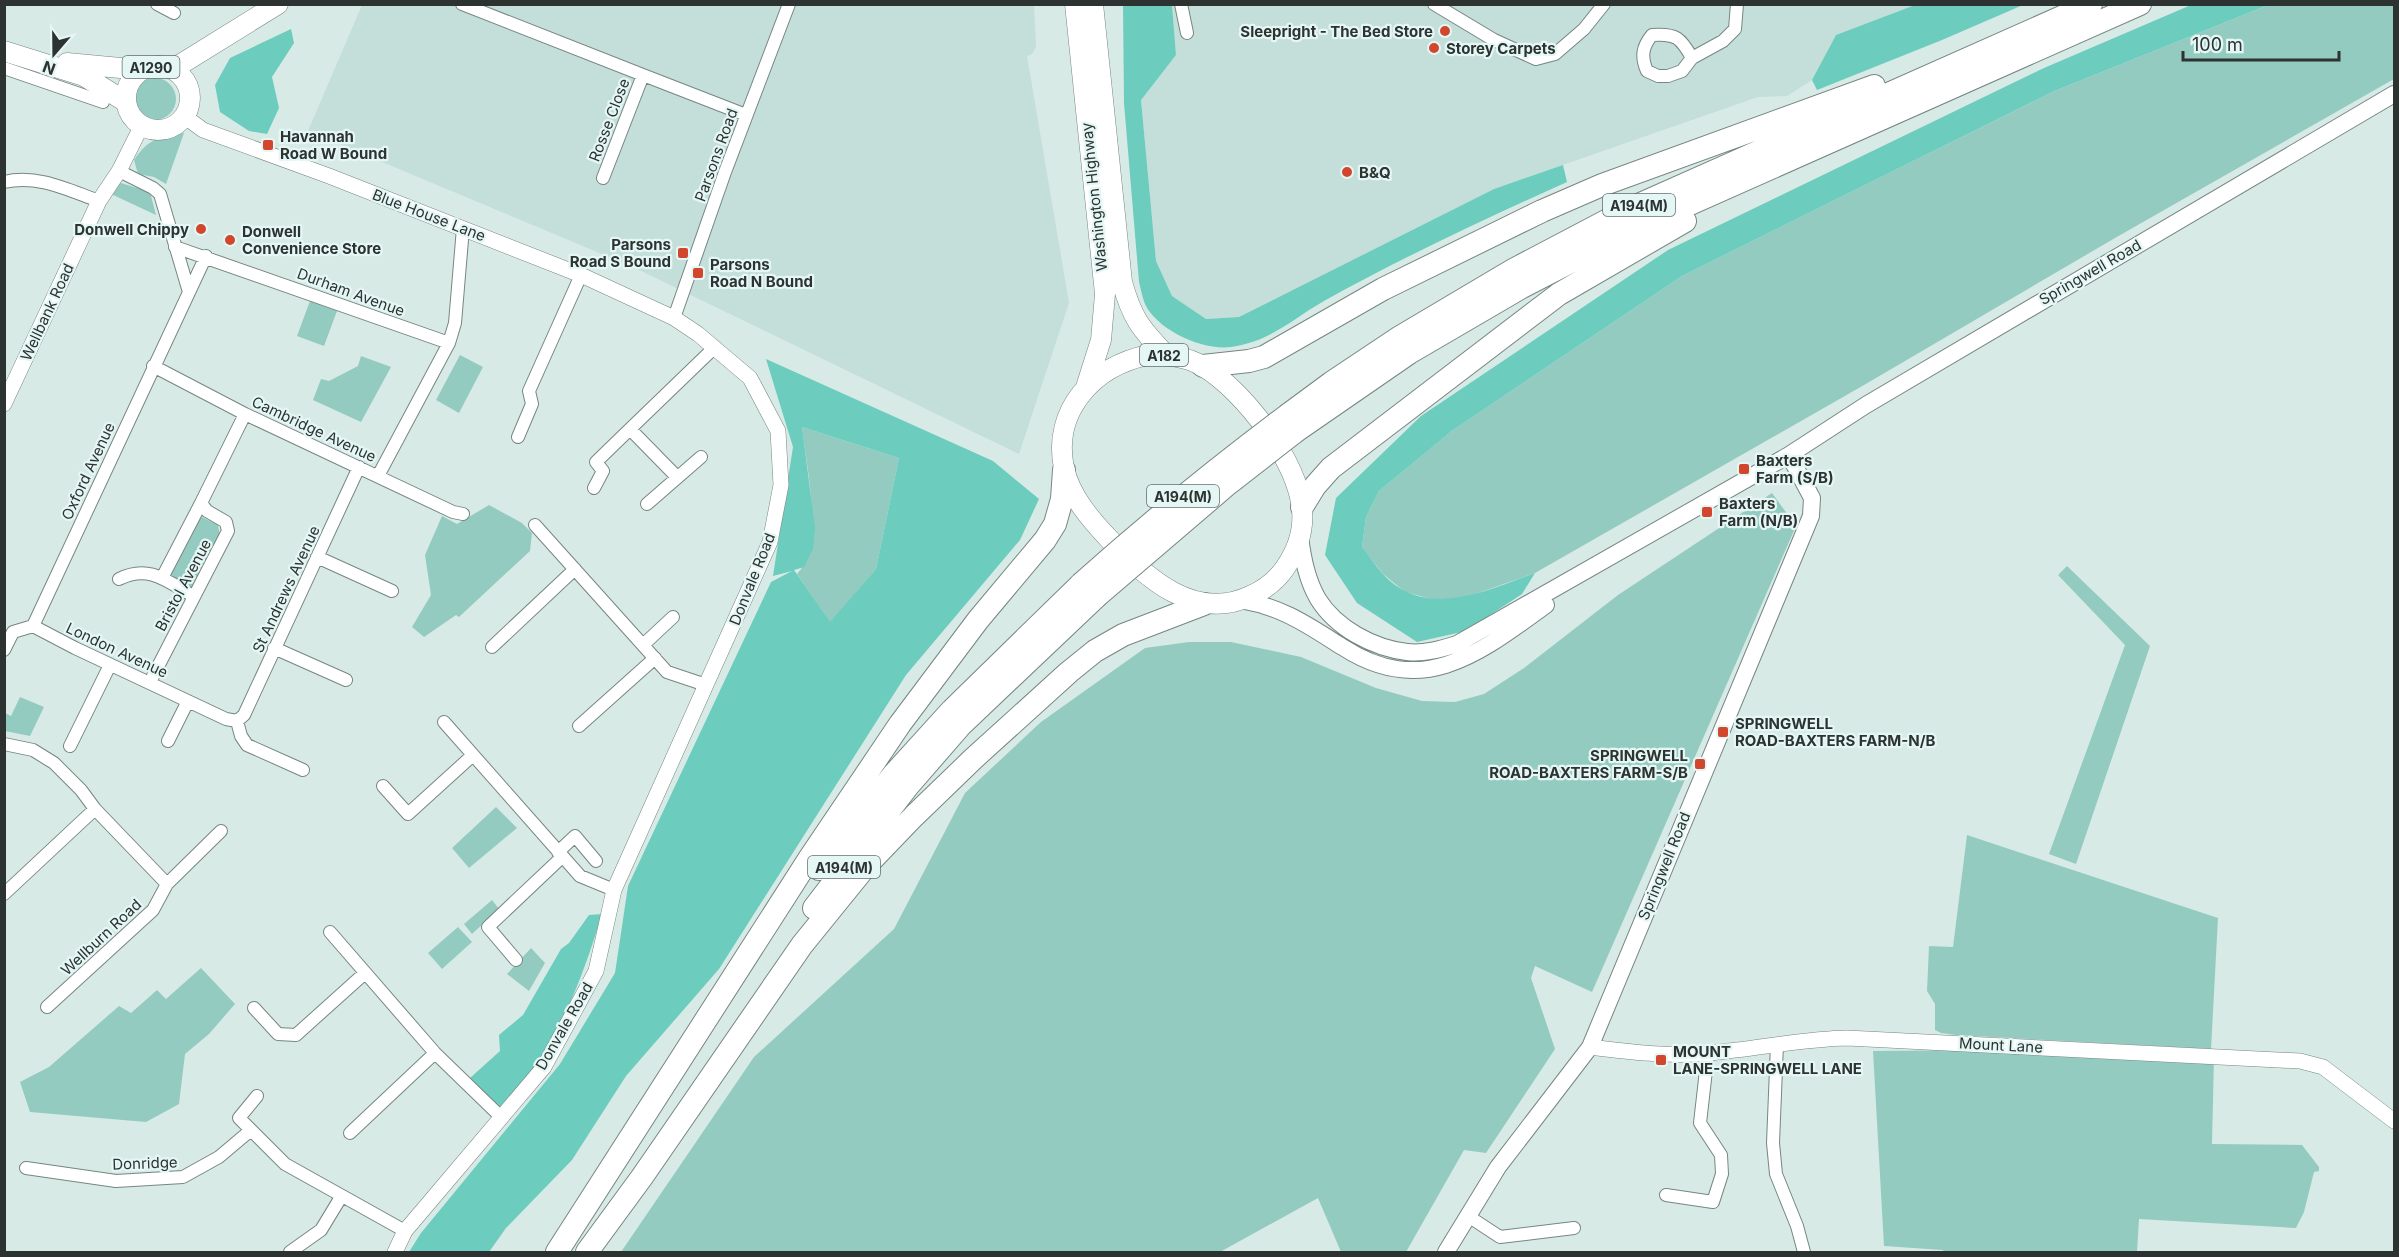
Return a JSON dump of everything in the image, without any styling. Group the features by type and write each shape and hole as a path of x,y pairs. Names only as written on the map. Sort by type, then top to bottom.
{"highway":[{"name":"A194(M)","path":"695,1037 802,890 893,775 952,710 1089,590 1169,532 1293,422 1331,383 1400,337 1513,270 1627,210 2091,4"},
{"name":"A194(M)","path":"1293,422 1522,287 1638,227 2140,4"},
{"name":"A194(M)","path":"1203,366 1249,362 1264,357 1413,274 1542,211 1602,185 1807,109 2012,39"},
{"name":"A194(M)","path":"1302,507 1315,486 1331,468 1355,448 1559,294 1817,146"},
{"name":"A194(M)","path":"557,1252 809,859 900,724 978,620 1045,540 1055,524 1062,499 1064,470"},
{"name":"A194(M)","path":"642,1177 779,954 908,786 961,725 1089,590"},
{"name":"A194(M)","path":"587,1252 642,1177 802,945 866,867 914,816 973,759 1095,651 1123,635 1204,604"}],"main road":[{"name":"A1290","path":"173,69 278,4"},
{"path":"1063,4 1094,99"},
{"name":"Washington Highway","path":"1075,4 1094,99 1122,282 1130,309 1141,329 1166,355"},
{"name":"Washington Highway","path":"1086,387 1101,340 1105,294 1094,99 1093,4"},
{"path":"1094,99 1105,4"},
{"name":"A1290","path":"4,51 38,60 142,70"},
{"name":"A1290","path":"38,60 86,87 126,102"},
{"name":"A1290","path":"142,125 134,118 126,102 126,91 131,81 142,70 152,66 173,69 182,76 190,97 184,116"},
{"name":"Springwell Road","path":"1300,537 1309,580 1319,600 1334,619 1354,634 1380,646 1407,652 1432,651 1457,644 1790,455 1866,405 2394,94"},
{"path":"142,125 160,129 171,127 184,116"},
{"name":"A182","path":"1148,355 1166,355 1185,358 1203,366 1226,382 1249,405 1268,430 1296,486 1302,507 1300,537 1292,558 1279,576 1262,591 1241,600 1222,604 1204,604 1179,597 1139,569 1076,498 1064,470 1062,452 1068,417 1075,401 1086,387 1099,375 1122,362 1148,355"},
{"name":"Springwell Road","path":"1446,1252 1498,1167 1590,1047 1811,516 1812,498 1790,455"},
{"name":"Springwell Road","path":"1241,600 1278,609 1368,661 1386,667 1425,670 1451,664 1473,655 1605,562"}],"street":[{"path":"157,4 174,13"},
{"path":"462,4 643,75"},
{"name":"Parsons Road","path":"674,318 746,115 789,4"},
{"path":"1181,4 1187,33"},
{"path":"1434,4 1494,40 1536,59 1555,54 1584,29 1604,4"},
{"path":"1692,58 1723,41 1735,29 1737,4"},
{"path":"4,68 86,87 104,102"},
{"name":"Rosse Close","path":"603,178 643,75 746,115"},
{"name":"Blue House Lane","path":"184,116 203,130 581,275 674,318"},
{"name":"Wellbank Road","path":"4,404 99,201 142,125"},
{"path":"118,171 153,188 160,194 189,292"},
{"path":"4,182 18,178 42,180 99,201"},
{"path":"378,476 449,343 454,323 463,228"},
{"name":"Durham Avenue","path":"175,247 449,343"},
{"name":"Oxford Avenue","path":"33,626 206,256"},
{"path":"518,437 532,404 529,391 581,275"},
{"name":"Donvale Road","path":"395,1252 405,1231 544,1067 596,971 614,890 770,542 782,485 778,431 750,378 715,346 674,318"},
{"path":"594,488 603,471 596,462 715,346"},
{"name":"Cambridge Avenue","path":"153,366 245,414 453,512 463,514"},
{"path":"162,578 245,414"},
{"path":"630,429 677,477"},
{"path":"647,504 701,457"},
{"name":"St Andrews Avenue","path":"237,721 244,715 359,467"},
{"name":"Bristol Avenue","path":"150,682 228,527 226,522 207,511 201,503"},
{"path":"535,525 667,672 706,685"},
{"path":"317,557 392,591"},
{"path":"492,647 575,569"},
{"path":"119,579 132,572 145,572 162,578 193,596"},
{"path":"643,645 673,617"},
{"path":"4,650 13,632 33,626"},
{"name":"London Avenue","path":"33,626 110,665 226,719 237,721"},
{"path":"274,648 346,680"},
{"path":"579,726 655,658"},
{"path":"70,746 110,665"},
{"path":"168,741 188,701"},
{"path":"237,721 241,736 247,745 303,770"},
{"path":"444,722 580,876 614,890"},
{"path":"4,744 33,750 54,763 167,884"},
{"path":"383,786 408,814 473,755"},
{"path":"4,894 95,809"},
{"name":"Wellburn Road","path":"47,1006 153,910 167,884 220,831"},
{"path":"516,960 488,927 560,855 574,836 596,861"},
{"path":"330,932 435,1053 501,1117"},
{"path":"254,1008 278,1034 296,1035 365,973"},
{"name":"Mount Lane","path":"1590,1047 1623,1052 1708,1053 1827,1038 1859,1038 2300,1061 2323,1067 2394,1121"},
{"path":"1777,1044 1773,1143 1776,1174 1797,1226 1803,1252"},
{"path":"350,1133 435,1053"},
{"path":"1666,1195 1713,1202 1722,1174 1721,1155 1701,1123 1708,1053"},
{"path":"257,1095 239,1118 285,1164 405,1231"},
{"name":"Donridge","path":"26,1168 116,1181 183,1177 219,1157 251,1130"},
{"path":"290,1252 321,1230 342,1197"},
{"path":"1468,1216 1500,1237 1574,1228"}],"shaded area":[{"path":"362,5 1034,5 1036,47 1032,54 1027,56 1069,303 1019,454 633,267 308,131"},
{"path":"1172,5 1915,5 1836,35 1812,80 1787,96 1758,97 1494,189 1239,317 1206,319 1172,296 1156,261 1141,99 1176,55"}],"green space":[{"path":"1123,5 1172,5 1176,55 1141,100 1156,261 1172,296 1206,319 1239,317 1494,189 1563,165 1567,182 1384,269 1258,340 1231,347 1220,347 1207,346 1182,337 1170,330 1151,313 1144,301 1139,282 1124,103"},
{"path":"1915,5 2023,5 1817,90 1812,80 1836,35"},
{"path":"2191,5 2268,5 2052,92 1682,276 1453,430 1379,491 1366,517 1362,547 1382,573 1399,588 1417,596 1436,599 1456,598 1476,594 1535,573 1522,594 1466,631 1417,642 1357,603 1325,555 1336,498 1421,416 1668,250 2044,68"},
{"path":"2268,5 2394,5 2394,79 1535,573 1464,598 1435,600 1405,592 1383,574 1362,547 1366,517 1379,491 1453,430 1682,276 2052,92"},
{"path":"291,29 294,43 272,77 279,108 267,134 249,131 220,112 215,85 230,58"},
{"path":"155,78 170,84 176,99 170,114 155,120 140,114 134,99 140,84"},
{"path":"184,133 166,184 154,177 138,174 134,160 144,147 161,137"},
{"path":"121,183 150,192 156,215 111,194 115,186"},
{"path":"310,301 337,311 324,346 297,336"},
{"path":"460,355 483,367 459,413 436,400"},
{"path":"361,356 391,367 361,422 313,400 321,379 329,381 358,366"},
{"path":"766,359 993,461 1039,499 1020,540 906,675 719,969 626,1076 572,1160 506,1228 489,1252 409,1252 421,1233 560,1064 615,973 628,886 771,582 792,571 773,576 793,447","holes":["802,427 899,458 876,569 830,622 794,570 804,567 813,549 815,528"]},
{"path":"802,427 899,458 876,569 830,623 797,574 805,561 812,525 810,483"},
{"path":"1772,493 1796,526 1592,992 1535,966 1531,978 1555,1049 1486,1153 1464,1150 1406,1252 1341,1252 1318,1198 1220,1252 621,1252 754,1057 894,929 965,793 1041,722 1145,648 1189,642 1231,642 1301,657 1376,688 1422,701 1455,702 1484,694 1524,668 1618,595"},
{"path":"489,505 522,523 532,533 530,551 459,617 456,615 424,637 412,627 431,595 425,555 442,516 457,524"},
{"path":"202,517 218,525 220,537 192,589 171,577 171,571 199,518"},
{"path":"2067,566 2150,646 2076,864 2049,854 2125,645 2058,575"},
{"path":"20,697 44,707 30,736 5,731 5,713 11,716"},
{"path":"496,807 517,828 469,868 452,848"},
{"path":"1967,835 2218,918 2211,1049 1956,1035 1935,1030 1935,1004 1927,991 1929,946 1953,947"},
{"path":"492,900 499,909 472,934 464,924"},
{"path":"602,914 583,972 559,1027 539,1062 501,1108 470,1078 500,1051 499,1035 523,1015 561,949 569,943 589,915"},
{"path":"458,927 472,942 442,969 428,953"},
{"path":"531,948 545,963 529,991 507,974"},
{"path":"201,968 235,1004 209,1034 185,1054 179,1104 146,1122 30,1112 20,1082 49,1067 119,1006 131,1013 157,990 166,999"},
{"path":"2073,1049 2214,1057 2212,1144 2302,1145 2319,1167 2319,1171 2314,1172 2304,1212 2296,1228 2139,1219 2137,1252 1944,1252 1943,1250 1884,1246 1873,1051"}],"place":[{"name":"Sleepright - The Bed Store","path":"1445,31"},
{"name":"Storey Carpets","path":"1434,48"},
{"name":"Havannah Road W Bound","path":"268,145"},
{"name":"B&Q","path":"1347,172"},
{"name":"Donwell Chippy","path":"201,229"},
{"name":"Donwell Convenience Store","path":"230,240"},
{"name":"Parsons Road S Bound","path":"683,253"},
{"name":"Parsons Road N Bound","path":"698,273"},
{"name":"Baxters Farm (S/B)","path":"1744,469"},
{"name":"Baxters Farm (N/B)","path":"1707,512"},
{"name":"SPRINGWELL ROAD-BAXTERS FARM-N/B","path":"1723,732"},
{"name":"SPRINGWELL ROAD-BAXTERS FARM-S/B","path":"1700,764"},
{"name":"MOUNT LANE-SPRINGWELL LANE","path":"1661,1060"}]}
